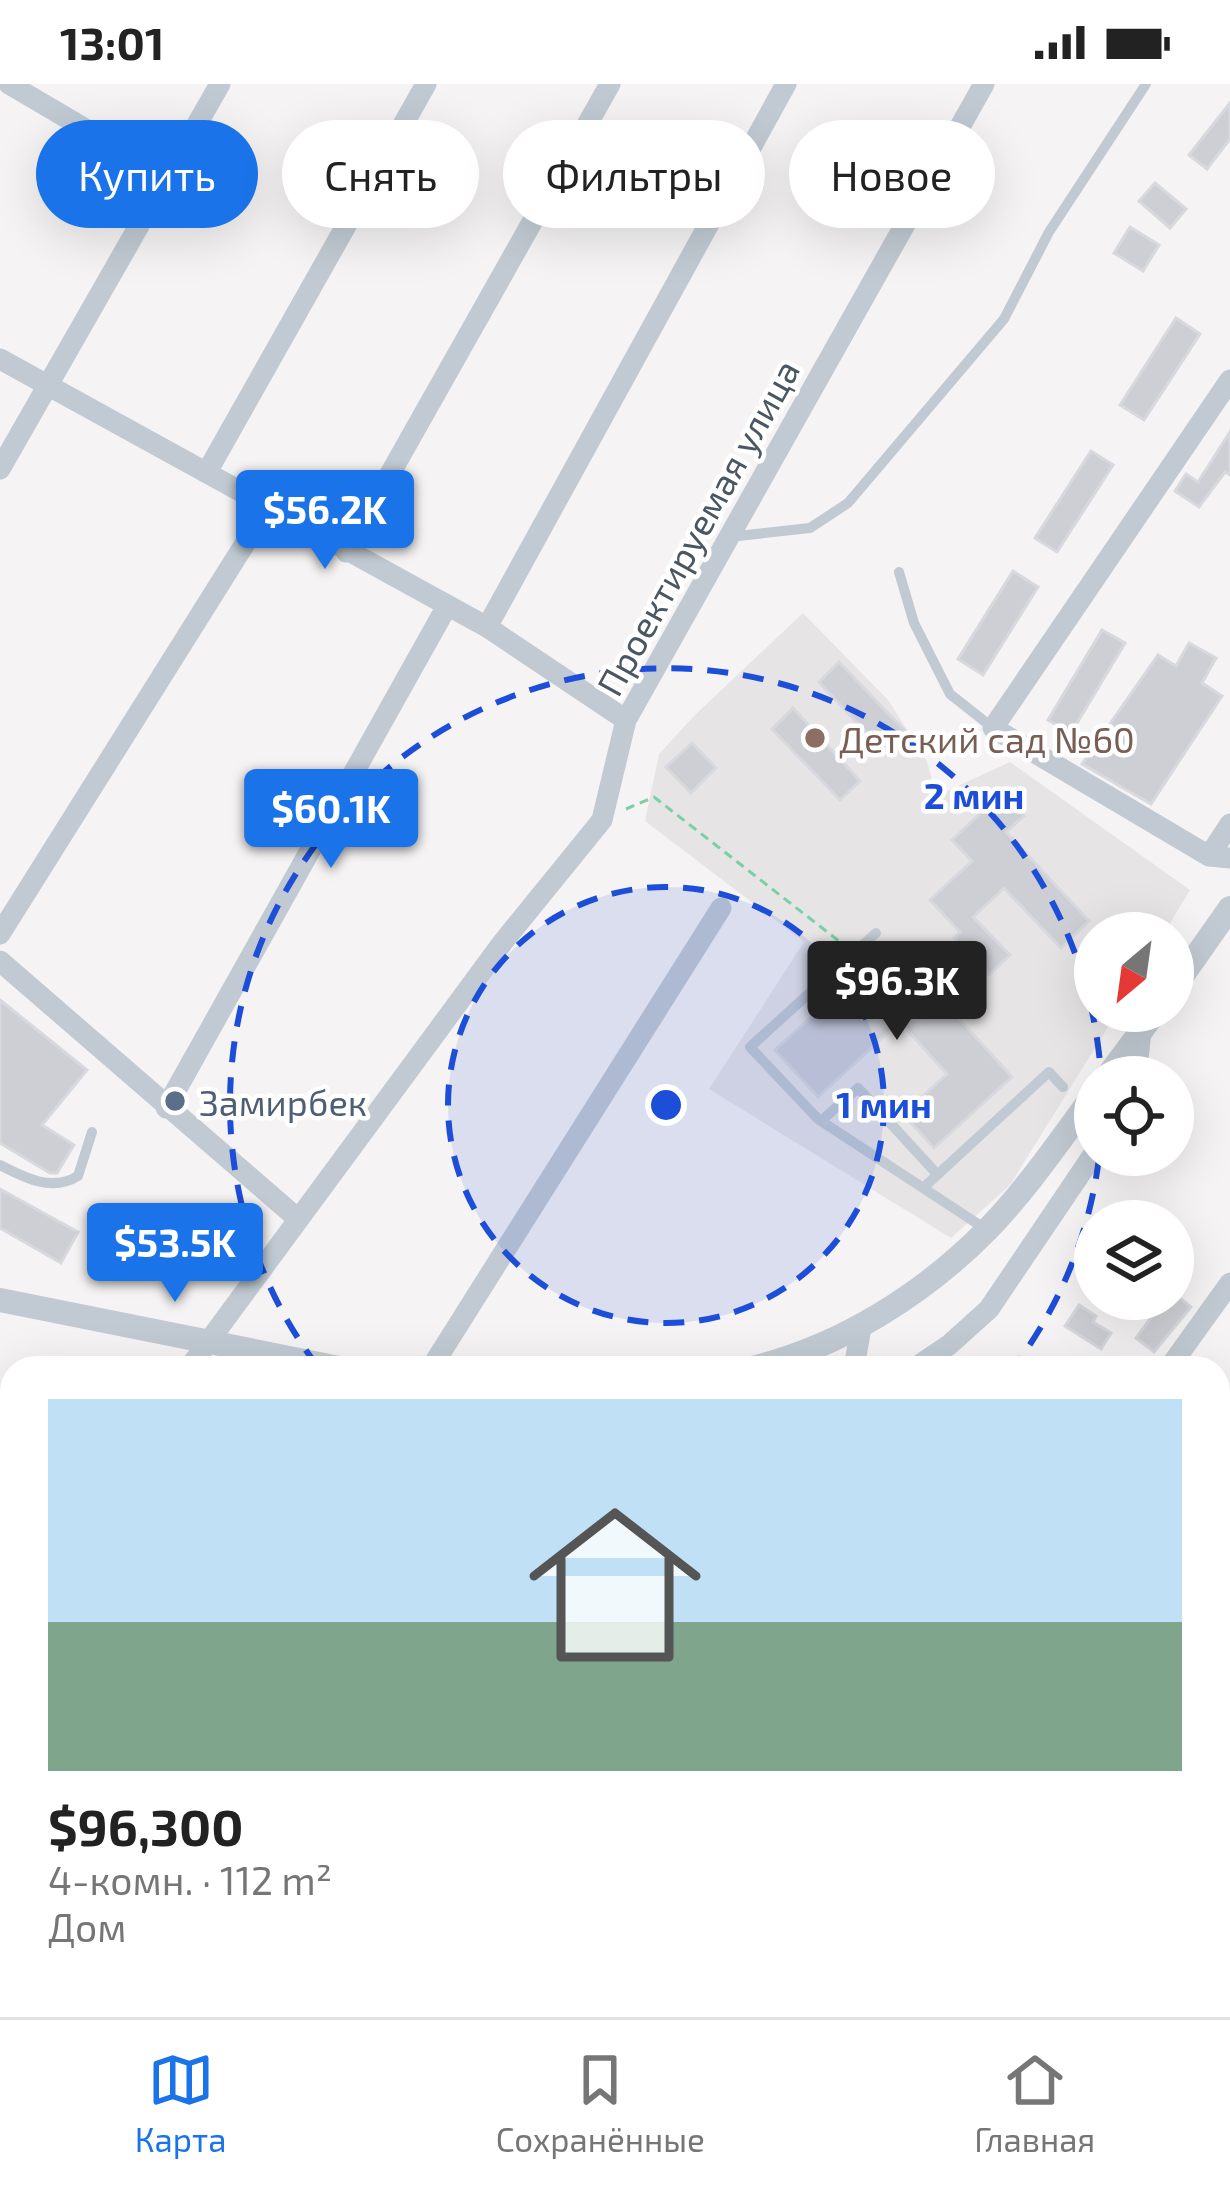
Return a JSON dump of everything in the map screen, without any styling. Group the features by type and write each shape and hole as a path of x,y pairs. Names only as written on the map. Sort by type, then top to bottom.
{"street":[{"path":"9,84 70,120"},
{"path":"199,120 220,84"},
{"path":"207,472 426,84"},
{"path":"346,552 610,84"},
{"path":"487,628 786,84"},
{"name":"Проектируемая улица","path":"198,1356 503,942 602,820 626,720 985,84"},
{"path":"0,470 136,228"},
{"path":"0,359 487,628 626,720"},
{"path":"1230,380 993,728 1219,857 1230,824"},
{"path":"0,934 268,507"},
{"path":"166,1108 447,606"},
{"path":"439,1356 721,908"},
{"path":"1194,959 1230,908"},
{"path":"0,961 298,1219"},
{"path":"791,1356 860,1327 927,1282 987,1230 1074,1120"},
{"path":"934,1356 989,1309 1079,1176"},
{"path":"1178,1356 1230,1282"},
{"path":"0,1300 279,1356"},
{"path":"856,1356 860,1327"}],"lane":[{"path":"729,537 810,528 848,502 1004,319 1049,232 1146,84"},
{"path":"899,572 914,623 950,694 993,728"},
{"path":"876,933 750,1047 820,1121 987,1230"},
{"path":"923,1188 1049,1072 1063,1088"},
{"path":"820,1121 858,1088 937,1174"},
{"path":"0,1165 42,1183 63,1185 78,1176 92,1132"}],"path":[{"path":"602,820 654,797 854,953"}],"shaded area":[{"path":"803,613 888,700 927,761 936,796 1010,762 1190,890 1177,912 1074,912 1074,1032 1105,1032 1090,1056 1074,1056 1074,1082 1010,1185 951,1238 709,1089 804,942 645,821 659,754"}],"building":[{"path":"1230,103 1230,139 1207,169 1189,155"},
{"path":"1155,183 1186,209 1170,228 1139,201"},
{"path":"1130,227 1159,245 1143,271 1114,253"},
{"path":"1176,318 1200,334 1144,420 1120,405"},
{"path":"1230,432 1230,475 1225,472 1199,507 1175,491 1186,474 1198,482"},
{"path":"1091,451 1113,465 1057,552 1035,538"},
{"path":"1013,571 1038,587 983,675 958,659"},
{"path":"1102,630 1125,643 1071,733 1048,720"},
{"path":"1189,643 1216,658 1202,683 1222,696 1151,804 1082,764 1158,655 1176,666"},
{"path":"839,662 908,734 887,755 819,682"},
{"path":"793,708 860,781 840,800 772,729"},
{"path":"692,743 716,768 691,793 666,767"},
{"path":"1002,793 1024,816 1006,832 1081,912 1074,912 1074,935 1061,948 1004,888 973,917 1010,955 989,975 954,938 960,932 930,900 972,861 952,840"},
{"path":"891,944 1012,1077 934,1148 903,1114 947,1074 900,1022 818,1097 775,1050"},
{"path":"0,1000 87,1070 42,1125 74,1145 57,1173 0,1143"},
{"path":"0,1189 78,1232 61,1263 0,1228"},
{"path":"1074,1312 1074,1320 1094,1320 1111,1333 1101,1349 1065,1326"},
{"path":"1149,1320 1180,1320 1154,1352 1136,1338"}],"place":[{"name":"Детский сад №60","path":"815,738"},
{"name":"Замирбек","path":"175,1101"}]}
